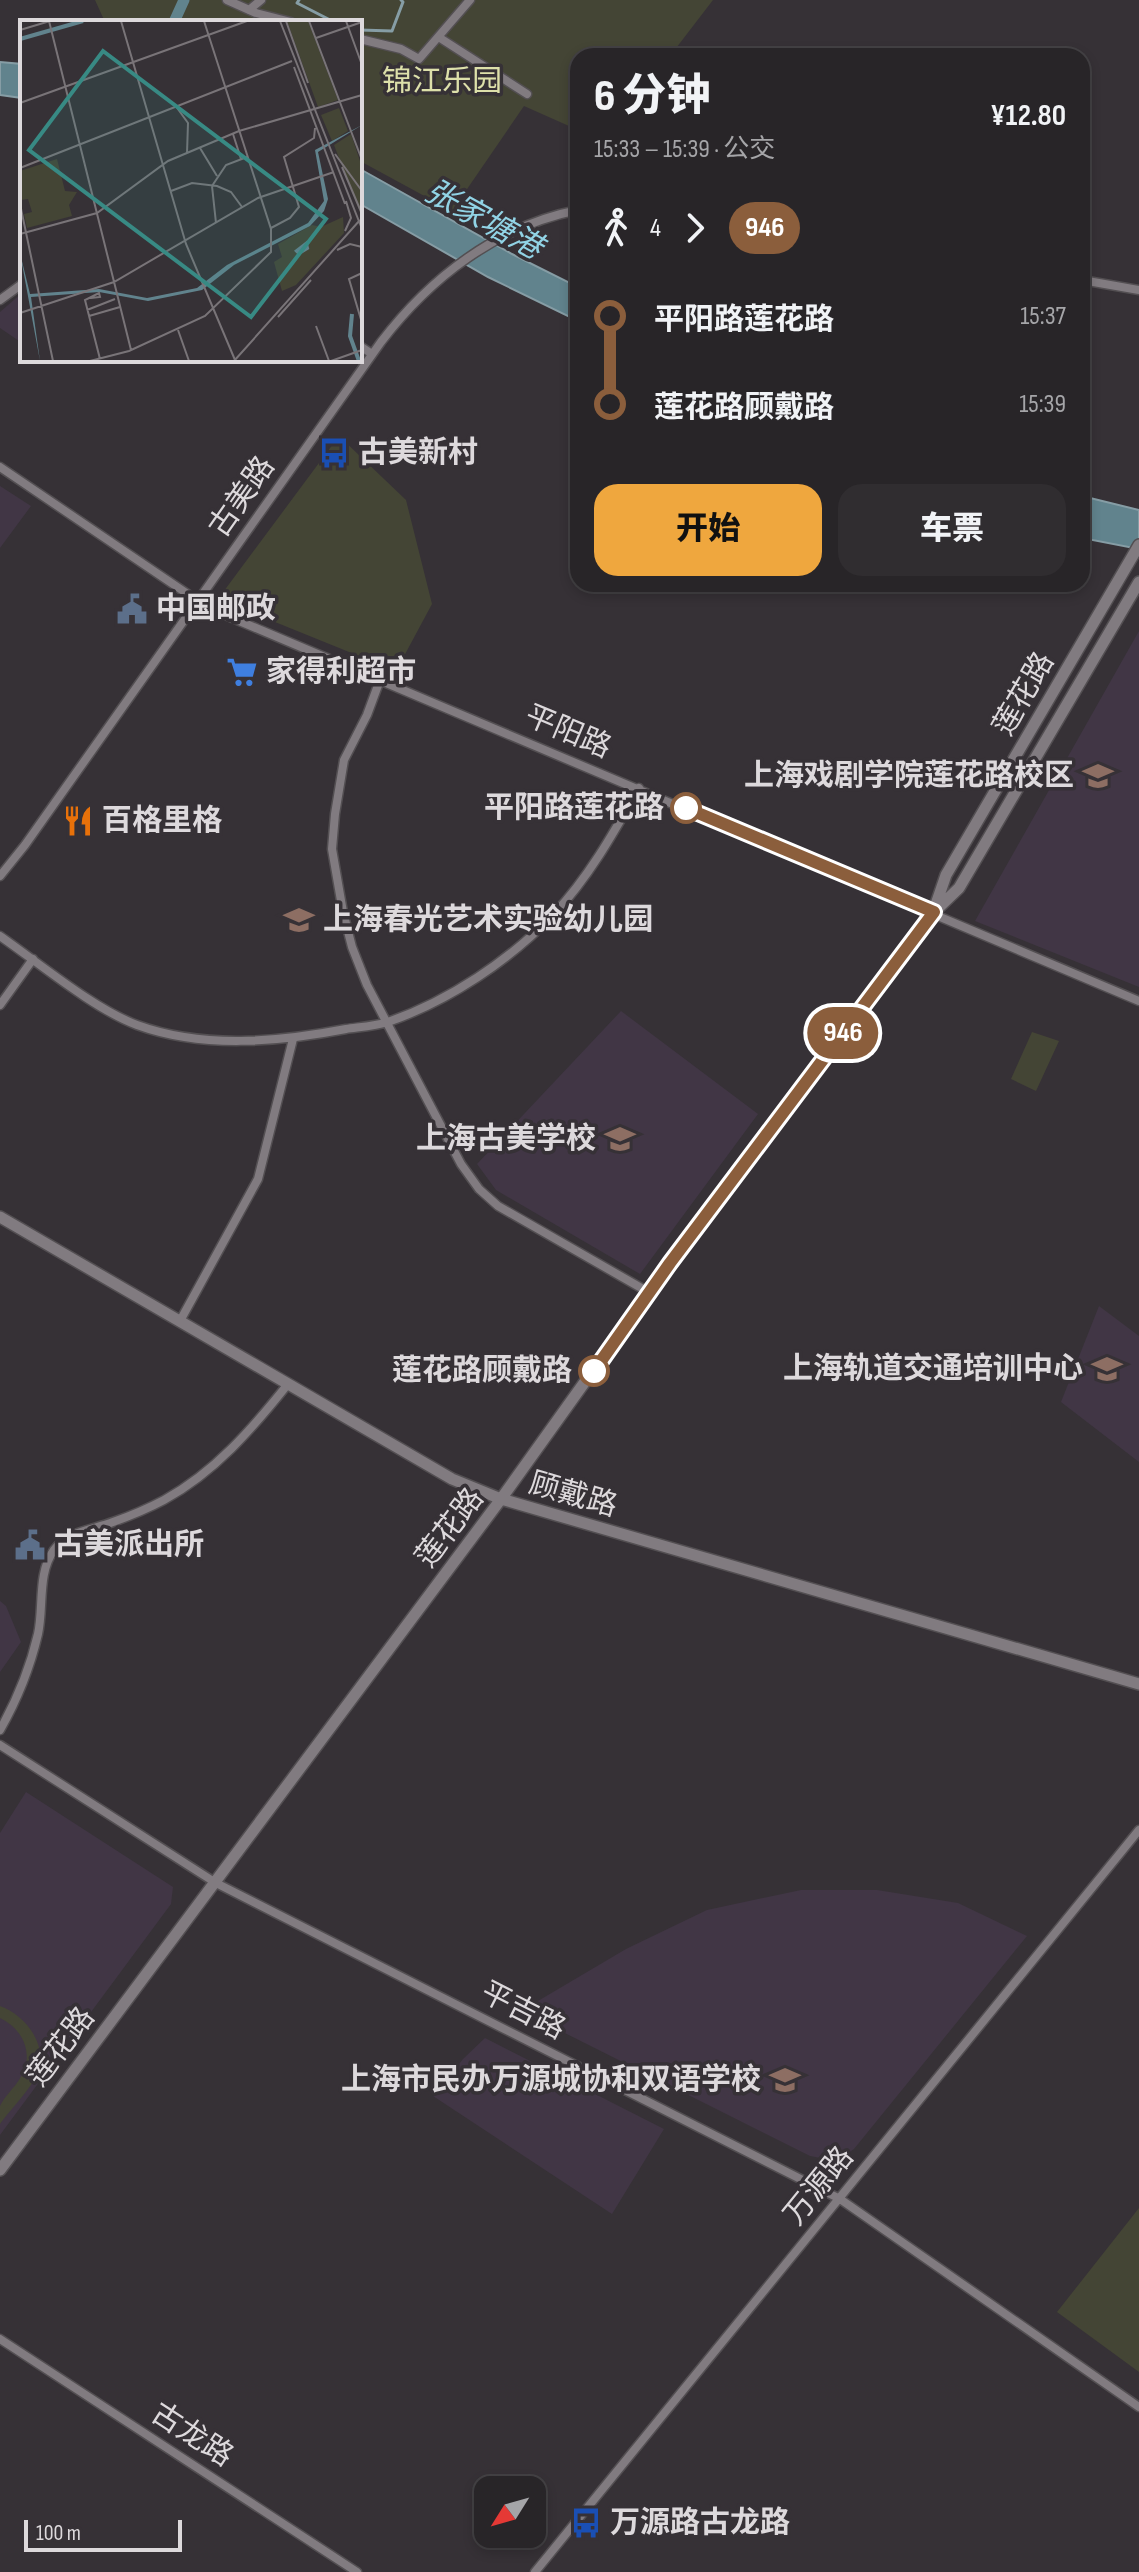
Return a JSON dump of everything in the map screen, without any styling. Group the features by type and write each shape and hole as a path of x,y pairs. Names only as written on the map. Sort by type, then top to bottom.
{"main road":[{"name":"莲花路","path":"934,912 946,875 1137,549"},
{"name":"莲花路","path":"0,2170 501,1499 670,1263 934,912 959,888 1139,582"},
{"name":"顾戴路","path":"0,1217 452,1479 501,1499 1139,1684"}],"street":[{"path":"227,0 284,20"},
{"path":"249,10 261,0"},
{"path":"362,39 401,49 419,59 470,0"},
{"path":"440,38 527,94"},
{"name":"古美路","path":"0,876 372,354 414,301 452,268 503,237 544,219 570,212"},
{"path":"1090,281 1139,290"},
{"path":"0,300 20,285"},
{"path":"362,347 372,354"},
{"name":"平阳路","path":"0,467 198,601 1139,1001"},
{"path":"380,680 367,715 344,760 335,814 332,849 352,947 461,1164 479,1189 498,1206 650,1293"},
{"path":"0,936 117,1016 157,1031 255,1041 293,1039 387,1022 468,982 524,942 555,913 579,884 639,788"},
{"path":"0,1005 33,959"},
{"path":"180,1321 258,1179 293,1039"},
{"path":"0,1730 30,1662 38,1631 44,1574 55,1548 65,1539 129,1517 196,1480 242,1439 288,1384"},
{"name":"平吉路","path":"0,1745 216,1883 840,2199 1139,2407"},
{"name":"万源路","path":"535,2572 1139,1830"},
{"name":"古龙路","path":"0,2339 357,2572"}],"shaded area":[{"path":"20,295 20,342 0,328 0,312"},
{"path":"0,486 31,506 0,548"},
{"name":"上海戏剧学院莲花路校区","path":"1139,631 1139,987 975,921"},
{"name":"上海古美学校","path":"621,1011 758,1114 640,1274 496,1190 477,1164"},
{"name":"上海轨道交通培训中心","path":"1099,1306 1139,1336 1139,1462 1061,1402"},
{"path":"0,1601 6,1606 21,1642 0,1672"},
{"path":"26,1792 173,1887 171,1904 0,2135 0,1833"},
{"name":"上海市民办万源城协和双语学校","path":"801,1890 877,1890 958,1903 1027,1936 854,2149 841,2158 810,2156 521,2011 626,1949 707,1910"},
{"path":"485,2038 664,2129 612,2214 433,2096"}],"green space":[{"name":"锦江乐园","path":"95,0 713,0 676,48 570,48 570,126 524,106 452,211 362,162 362,20 104,20"},
{"path":"339,436 406,500 432,604 396,671 218,599"},
{"path":"1032,1032 1059,1041 1036,1091 1011,1079"},
{"path":"0,2006 26,2023 37,2041 40,2061 31,2085 0,2124 0,2106 24,2071 27,2053 16,2030 0,2018"},
{"path":"1139,2208 1139,2372 1057,2312"}],"water":[{"path":"0,62 20,64 20,98 0,95"},
{"path":"362,170 570,283 570,317 488,277 362,205"},
{"path":"1090,498 1139,510 1139,549 1090,540"}],"waterway":[{"path":"175,20 184,0"},
{"path":"299,0 297,3 330,20"},
{"path":"362,30 392,31 403,2 401,0"}],"bus line":[{"name":"946","path":"594,1371 670,1263 934,912 686,808"}],"place":[{"name":"古美新村","path":"334,453"},
{"name":"中国邮政","path":"132,609"},
{"name":"家得利超市","path":"242,672"},
{"name":"上海戏剧学院莲花路校区","path":"1098,776"},
{"name":"平阳路莲花路","path":"686,808"},
{"name":"百格里格","path":"78,821"},
{"name":"上海春光艺术实验幼儿园","path":"299,920"},
{"name":"上海古美学校","path":"620,1139"},
{"name":"上海轨道交通培训中心","path":"1107,1369"},
{"name":"莲花路顾戴路","path":"594,1371"},
{"name":"古美派出所","path":"30,1545"},
{"name":"上海市民办万源城协和双语学校","path":"785,2080"},
{"name":"万源路古龙路","path":"586,2523"}],"water label":[{"name":"张家塘港","path":"483,220"}]}
